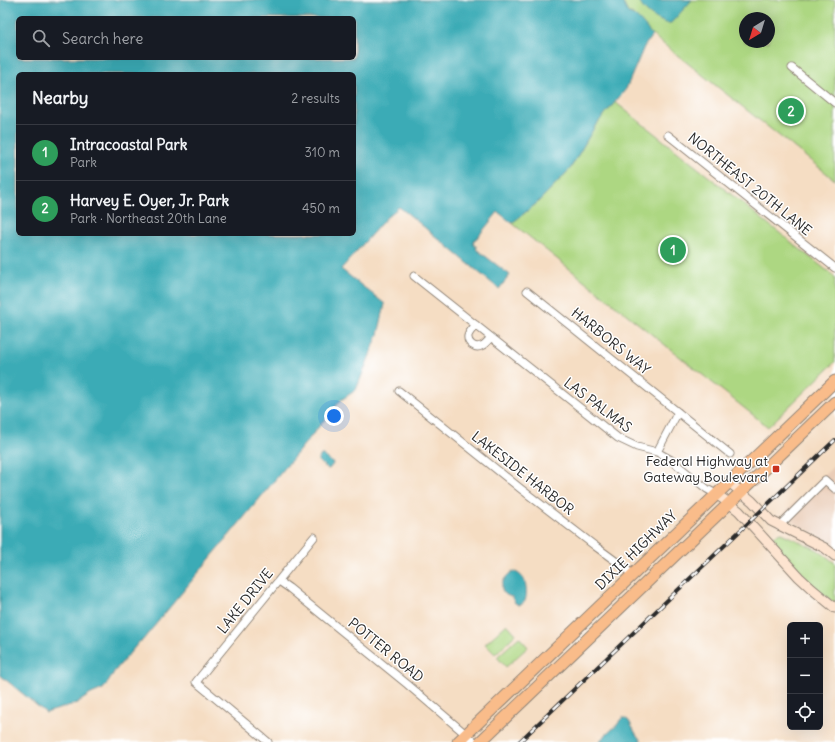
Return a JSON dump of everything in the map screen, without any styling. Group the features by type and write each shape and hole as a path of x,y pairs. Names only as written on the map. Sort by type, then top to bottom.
{"main road":[{"name":"DIXIE HIGHWAY","path":"462,738 835,381"},
{"path":"480,742 835,402"},
{"path":"729,482 752,501 768,518 779,526 825,548 835,556"},
{"path":"716,494 739,511 784,562 812,589 835,608"}],"street":[{"path":"792,68 835,102"},
{"name":"NORTHEAST 20TH LANE","path":"668,134 835,268"},
{"name":"LAS PALMAS","path":"414,276 618,438 636,448 658,452 671,460 707,489 716,494"},
{"name":"HARBORS WAY","path":"528,291 730,454"},
{"path":"476,325 468,334 469,342 471,344 475,347 479,347 486,343 491,337"},
{"name":"LAKESIDE HARBOR","path":"399,391 521,489 625,568 632,575"},
{"path":"658,452 678,412"},
{"path":"779,526 824,480 835,489"},
{"name":"LAKE DRIVE","path":"268,742 196,682 314,537"},
{"name":"POTTER ROAD","path":"279,581 407,684 462,738 475,742"}],"shaded area":[{"path":"835,465 835,545 829,540 794,523 783,514"}],"green space":[{"path":"620,0 835,0 835,180 652,35 632,13 628,13"},
{"path":"615,102 835,277 835,362 768,427 512,223 537,203 570,169 595,126"},
{"path":"781,533 818,550 835,563 835,604 810,583 773,543 774,536"},
{"path":"507,624 516,634 495,654 485,644"},
{"path":"519,637 528,647 506,667 497,657"}],"water":[{"path":"0,0 620,0 628,13 635,16 652,35 644,47 626,89 595,126 570,169 537,203 512,223 498,212 474,240 473,243 477,247 476,249 510,275 499,289 399,207 386,218 341,269 385,304 378,335 356,390 341,400 142,641 140,641 114,672 103,689 91,694 77,703 46,713 0,675"},
{"path":"638,0 692,0 671,23 666,23 648,13"},
{"path":"321,455 333,463 329,469 318,461"},
{"path":"513,571 522,577 526,586 525,601 519,605 515,603 512,597 503,592 502,589 503,581"},
{"path":"622,718 629,721 642,742 598,742 618,724"}],"railway":[{"path":"519,742 835,440"}],"place":[{"name":"Harvey E. Oyer, Jr. Park","path":"791,111"},
{"name":"Intracoastal Park","path":"673,250"},
{"name":"Federal Highway at Gateway Boulevard","path":"776,469"}]}
